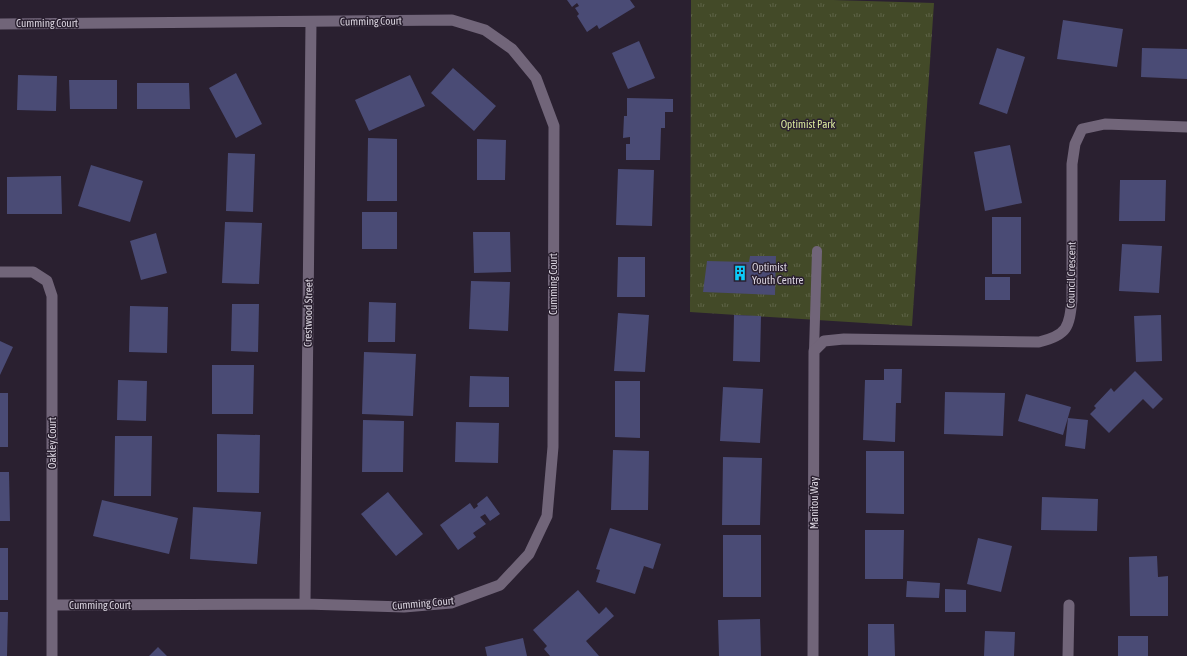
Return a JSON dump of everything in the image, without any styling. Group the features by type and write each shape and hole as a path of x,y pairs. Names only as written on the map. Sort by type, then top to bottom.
{"street":[{"name":"Cumming Court","path":"0,24 452,20 485,30 512,49 536,78 554,126 553,448 546,516 529,554 500,585 452,602 404,607 305,604 53,605"},
{"name":"Crestwood Street","path":"305,604 311,22"},
{"name":"Council Crescent","path":"814,351 824,341 844,339 1039,342 1053,339 1066,329 1070,316 1072,300 1072,164 1075,144 1082,129 1105,124 1187,127"},
{"name":"Oakley Court","path":"0,272 33,272 47,281 52,296 52,656"},
{"name":"Manitou Way","path":"813,656 814,351"},
{"path":"1068,605 1068,656"}],"lane":[{"name":"Manitou Way","path":"814,351 817,251"}],"green space":[{"name":"Optimist Park","path":"691,0 833,0 934,3 912,326 690,312"}],"building":[{"path":"567,0 630,0 635,7 599,29 597,25 587,32 577,16 579,14 575,8 579,6 577,3 572,7"},
{"path":"1063,20 1123,29 1117,67 1057,59"},
{"path":"639,41 655,78 628,89 612,53"},
{"path":"997,48 1025,57 1007,114 979,104"},
{"path":"1142,48 1187,49 1187,79 1141,77"},
{"path":"453,68 496,106 474,131 431,93"},
{"path":"236,73 262,124 236,138 209,88"},
{"path":"18,75 57,76 56,111 17,110"},
{"path":"410,75 425,106 369,131 355,100"},
{"path":"69,80 117,80 117,109 70,109"},
{"path":"137,83 189,83 190,109 137,109"},
{"path":"627,98 673,99 673,112 665,112 665,128 661,128 660,160 626,160 626,144 630,144 630,137 623,138 624,116 627,116"},
{"path":"368,138 397,139 397,201 367,201"},
{"path":"477,139 506,140 505,180 477,180"},
{"path":"1010,145 1022,203 985,211 974,152"},
{"path":"228,153 255,154 253,212 226,211"},
{"path":"91,165 143,181 130,222 78,206"},
{"path":"618,169 654,170 652,226 616,225"},
{"path":"61,176 62,214 7,214 7,177"},
{"path":"1120,180 1166,180 1165,221 1119,221"},
{"path":"362,212 397,212 397,249 362,249"},
{"path":"992,217 1021,217 1021,274 992,274"},
{"path":"225,222 262,223 259,284 222,283"},
{"path":"473,232 510,232 511,272 474,273"},
{"path":"156,233 167,273 141,280 130,241"},
{"path":"1122,244 1162,246 1159,293 1119,291"},
{"name":"Optimist Youth Centre","path":"750,256 776,256 775,295 703,292 707,261 749,262"},
{"path":"618,257 645,257 645,297 617,297"},
{"path":"985,277 1010,277 1010,300 985,300"},
{"path":"471,281 510,282 508,331 469,329"},
{"path":"369,302 396,303 395,342 368,342"},
{"path":"232,304 259,304 258,352 231,351"},
{"path":"130,306 168,307 167,353 129,352"},
{"path":"618,313 649,315 645,372 614,371"},
{"path":"734,315 761,316 760,362 733,361"},
{"path":"1161,315 1162,361 1136,362 1134,316"},
{"path":"0,341 13,347 0,375"},
{"path":"364,352 416,354 413,416 362,414"},
{"path":"212,365 254,365 253,414 212,414"},
{"path":"884,369 902,369 901,403 896,403 895,442 863,440 865,380 884,380"},
{"path":"1135,371 1163,399 1153,409 1143,399 1109,433 1090,414 1096,408 1094,406 1111,388 1114,392"},
{"path":"470,376 509,377 509,407 469,407"},
{"path":"118,380 147,381 146,421 117,420"},
{"path":"615,381 640,381 640,438 615,437"},
{"path":"723,387 763,389 760,443 720,441"},
{"path":"945,392 1005,393 1003,436 944,434"},
{"path":"0,393 8,393 8,447 0,447"},
{"path":"1026,394 1071,407 1063,435 1018,421"},
{"path":"1068,418 1088,420 1085,449 1065,446"},
{"path":"363,420 404,421 403,472 362,472"},
{"path":"456,422 499,423 498,463 455,462"},
{"path":"217,434 260,435 259,493 217,492"},
{"path":"115,436 152,436 151,496 114,496"},
{"path":"613,450 649,451 648,510 611,510"},
{"path":"866,451 904,451 904,514 866,513"},
{"path":"723,457 762,458 760,525 722,525"},
{"path":"0,472 9,472 10,521 0,521"},
{"path":"388,492 423,534 396,556 361,514"},
{"path":"487,496 500,514 490,521 485,514 480,517 486,524 473,533 476,537 458,550 440,525 470,503 474,509 478,506 477,504"},
{"path":"1042,497 1098,499 1097,531 1041,530"},
{"path":"102,500 178,518 169,554 93,536"},
{"path":"193,507 261,512 257,564 190,559"},
{"path":"610,528 661,544 653,569 644,566 635,594 596,582 600,570 596,569"},
{"path":"865,530 904,530 903,579 865,579"},
{"path":"723,535 761,535 761,597 723,597"},
{"path":"978,538 1012,546 1001,592 967,584"},
{"path":"0,548 8,548 8,600 0,600"},
{"path":"1157,556 1158,577 1168,576 1168,616 1130,616 1129,557"},
{"path":"907,581 940,583 939,598 906,597"},
{"path":"945,589 966,590 966,612 945,612"},
{"path":"578,590 599,614 606,607 614,616 586,641 599,656 550,656 544,649 547,646 533,630"},
{"path":"0,612 8,612 7,656 0,656"},
{"path":"760,619 761,656 719,656 718,620"},
{"path":"868,624 894,624 895,656 868,656"},
{"path":"985,631 1015,632 1014,656 984,656"},
{"path":"1118,636 1148,636 1148,656 1118,656"},
{"path":"523,638 527,656 487,656 485,647"},
{"path":"158,647 167,656 149,656"}],"place":[{"name":"Optimist Youth Centre","path":"740,273"}]}
